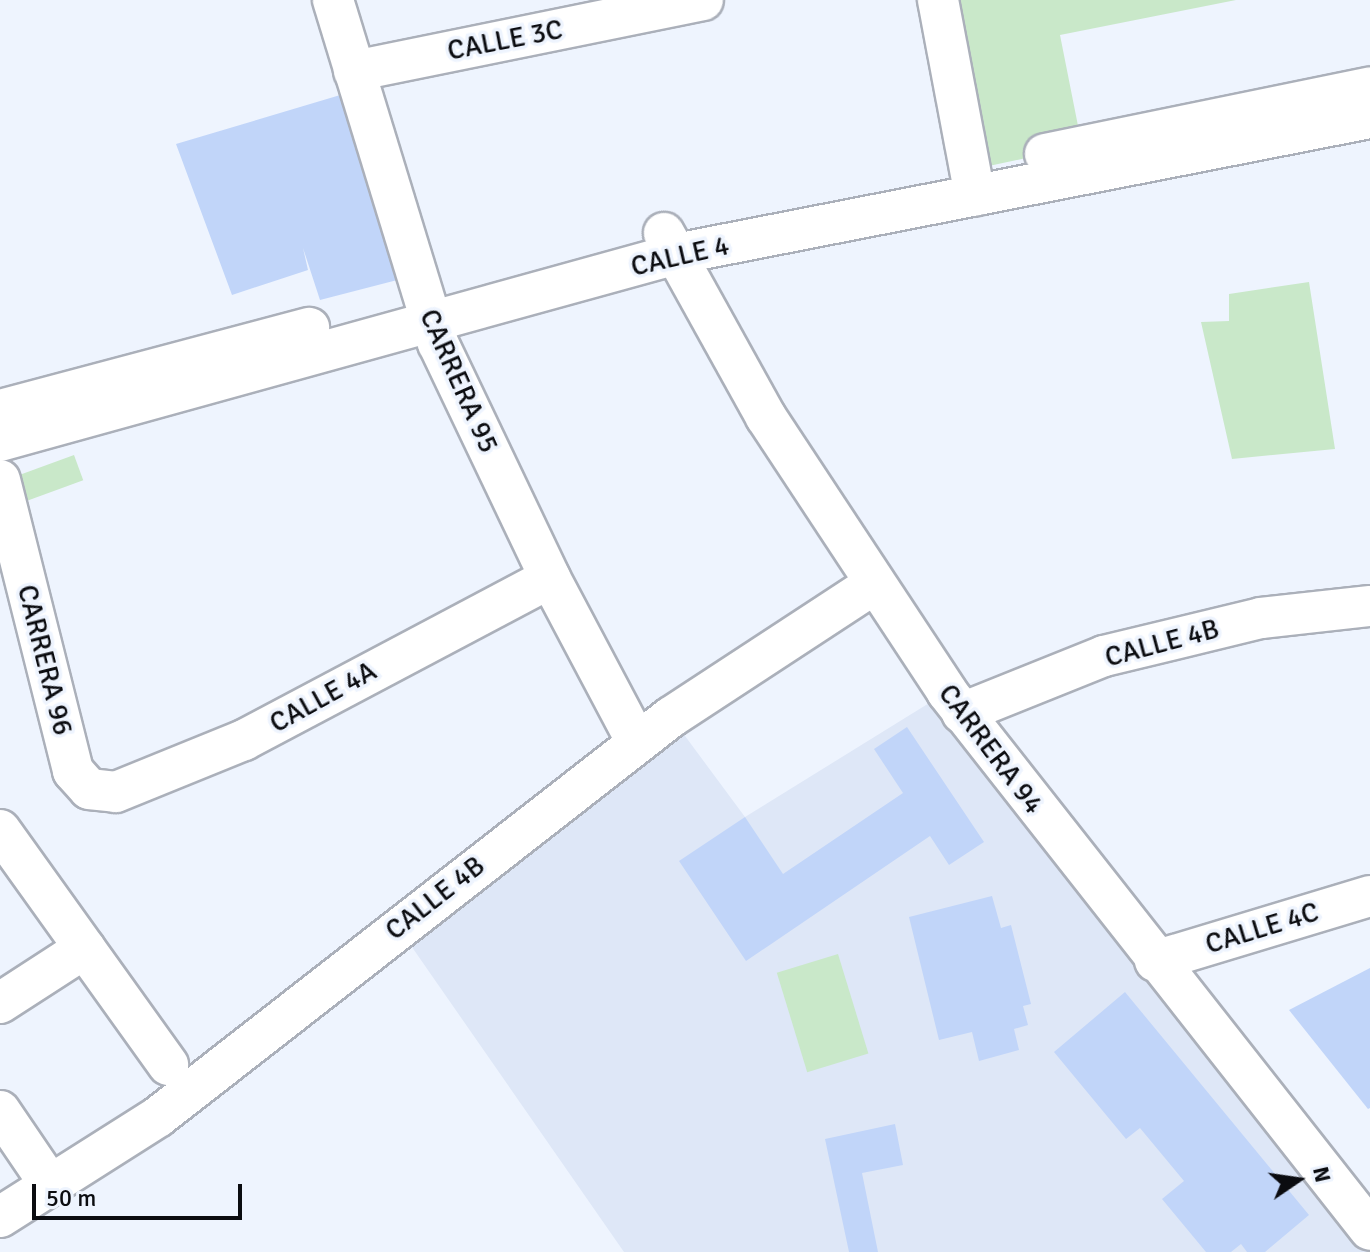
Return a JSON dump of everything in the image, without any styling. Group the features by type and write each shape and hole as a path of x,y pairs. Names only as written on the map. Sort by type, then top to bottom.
{"street":[{"name":"CARRERA 95","path":"333,0 427,311 550,578 637,742"},
{"name":"CALLE 3C","path":"354,71 703,0"},
{"path":"938,0 972,183"},
{"name":"CALLE 4","path":"0,441 427,311 670,244 972,183 1370,87"},
{"name":"CALLE 4","path":"972,183 1370,118"},
{"name":"CARRERA 94","path":"670,244 766,417 873,585 962,713 1370,1230"},
{"name":"CALLE 4","path":"0,410 427,311"},
{"name":"CARRERA 96","path":"0,480 73,771 89,789"},
{"name":"CALLE 4A","path":"89,789 116,792 244,740 550,578"},
{"name":"CALLE 4B","path":"0,1217 49,1183 159,1116 637,742 873,585"},
{"name":"CALLE 4B","path":"962,713 1104,656 1261,618 1370,606"},
{"path":"0,830 168,1065"},
{"name":"CALLE 4C","path":"1155,961 1370,896"},
{"path":"0,1003 85,948"},
{"path":"0,1111 49,1183"}],"shaded area":[{"path":"947,692 1370,1230 1370,1252 624,1252 398,927 671,717 745,817"}],"green space":[{"path":"938,0 1236,0 1060,35 1082,146 970,170"},
{"path":"1309,282 1335,449 1232,459 1201,322 1229,321 1229,294"},
{"path":"74,455 83,480 23,502 14,477"},
{"path":"838,954 868,1053 807,1072 777,973"}],"building":[{"path":"347,93 405,278 320,300 303,248 308,270 232,295 176,144"},
{"path":"907,727 984,842 949,865 930,836 746,961 679,861 745,817 783,874 903,793 874,749"},
{"path":"992,896 1001,928 1011,925 1031,1004 1023,1006 1028,1025 1014,1029 1019,1050 979,1061 972,1032 939,1040 909,917"},
{"path":"1370,968 1370,1108 1368,1109 1289,1010"},
{"path":"1125,992 1309,1215 1265,1252 1247,1252 1241,1244 1231,1252 1206,1252 1162,1199 1184,1181 1140,1128 1126,1139 1054,1052"},
{"path":"895,1124 903,1165 862,1173 878,1252 849,1252 825,1139"}]}
